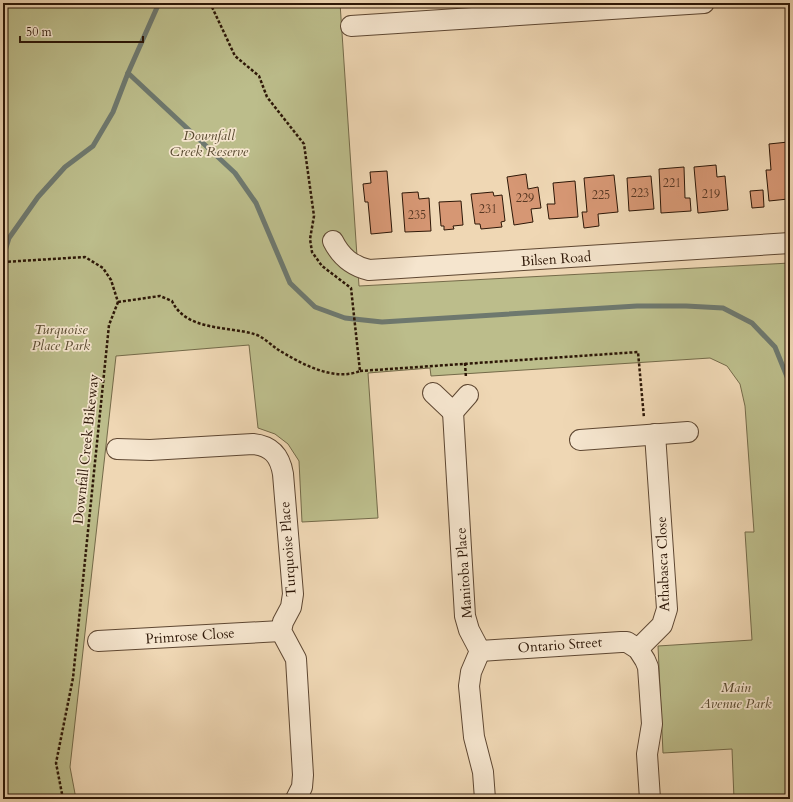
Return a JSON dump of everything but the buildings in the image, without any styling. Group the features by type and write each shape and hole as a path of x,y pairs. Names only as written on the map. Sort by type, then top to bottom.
{"street":[{"path":"351,26 704,3"},
{"name":"Bilsen Road","path":"333,241 344,258 353,264 369,270 790,243"},
{"path":"433,393 453,412 468,395"},
{"name":"Manitoba Place","path":"453,412 465,616 469,630 480,651"},
{"path":"580,440 688,432"},
{"name":"Athabasca Close","path":"638,649 662,625 667,609 655,434"},
{"name":"Turquoise Place","path":"117,449 150,450 253,444 267,447 272,450 281,464 283,474 293,594 291,607 283,622 281,631"},
{"path":"281,631 296,659 303,782 296,799"},
{"name":"Primrose Close","path":"98,641 281,631"},
{"name":"Ontario Street","path":"480,651 616,642 627,642 638,649"},
{"path":"638,649 645,660 649,673 652,724 647,754 650,799"},
{"path":"480,651 472,672 469,686 474,737 483,772 485,799"}],"path":[{"path":"212,3 212,7 235,56 259,76 267,96 304,144 314,216 310,239 312,252 322,266 351,288 360,371"},
{"path":"3,262 85,257 103,268 111,280 118,302 160,296 172,301 176,310 204,326 255,334 292,358 312,367 332,373 351,375 360,371 638,352 644,418 655,434"},
{"name":"Downfall Creek Bikeway","path":"63,799 56,763 73,678 109,325 118,302"}],"green space":[{"path":"3,3 340,3 359,286 790,263 790,799 734,799 732,749 663,753 658,646 752,640 745,532 754,532 745,406 740,384 727,366 710,358 431,376 430,368 368,373 378,518 302,522 299,461 288,444 275,434 258,428 249,345 116,356 70,767 76,799 3,799"}],"waterway":[{"path":"3,257 9,238 38,197 65,167 93,146 113,112 128,73 159,3"},
{"path":"128,73 235,173 256,203 290,283 315,307 345,318 382,322 637,306 723,308 752,323 775,347 790,384"}],"park label":[{"name":"Downfall Creek Reserve","path":"209,144"},
{"name":"Turquoise Place Park","path":"61,338"},
{"name":"Main Avenue Park","path":"736,696"}]}
